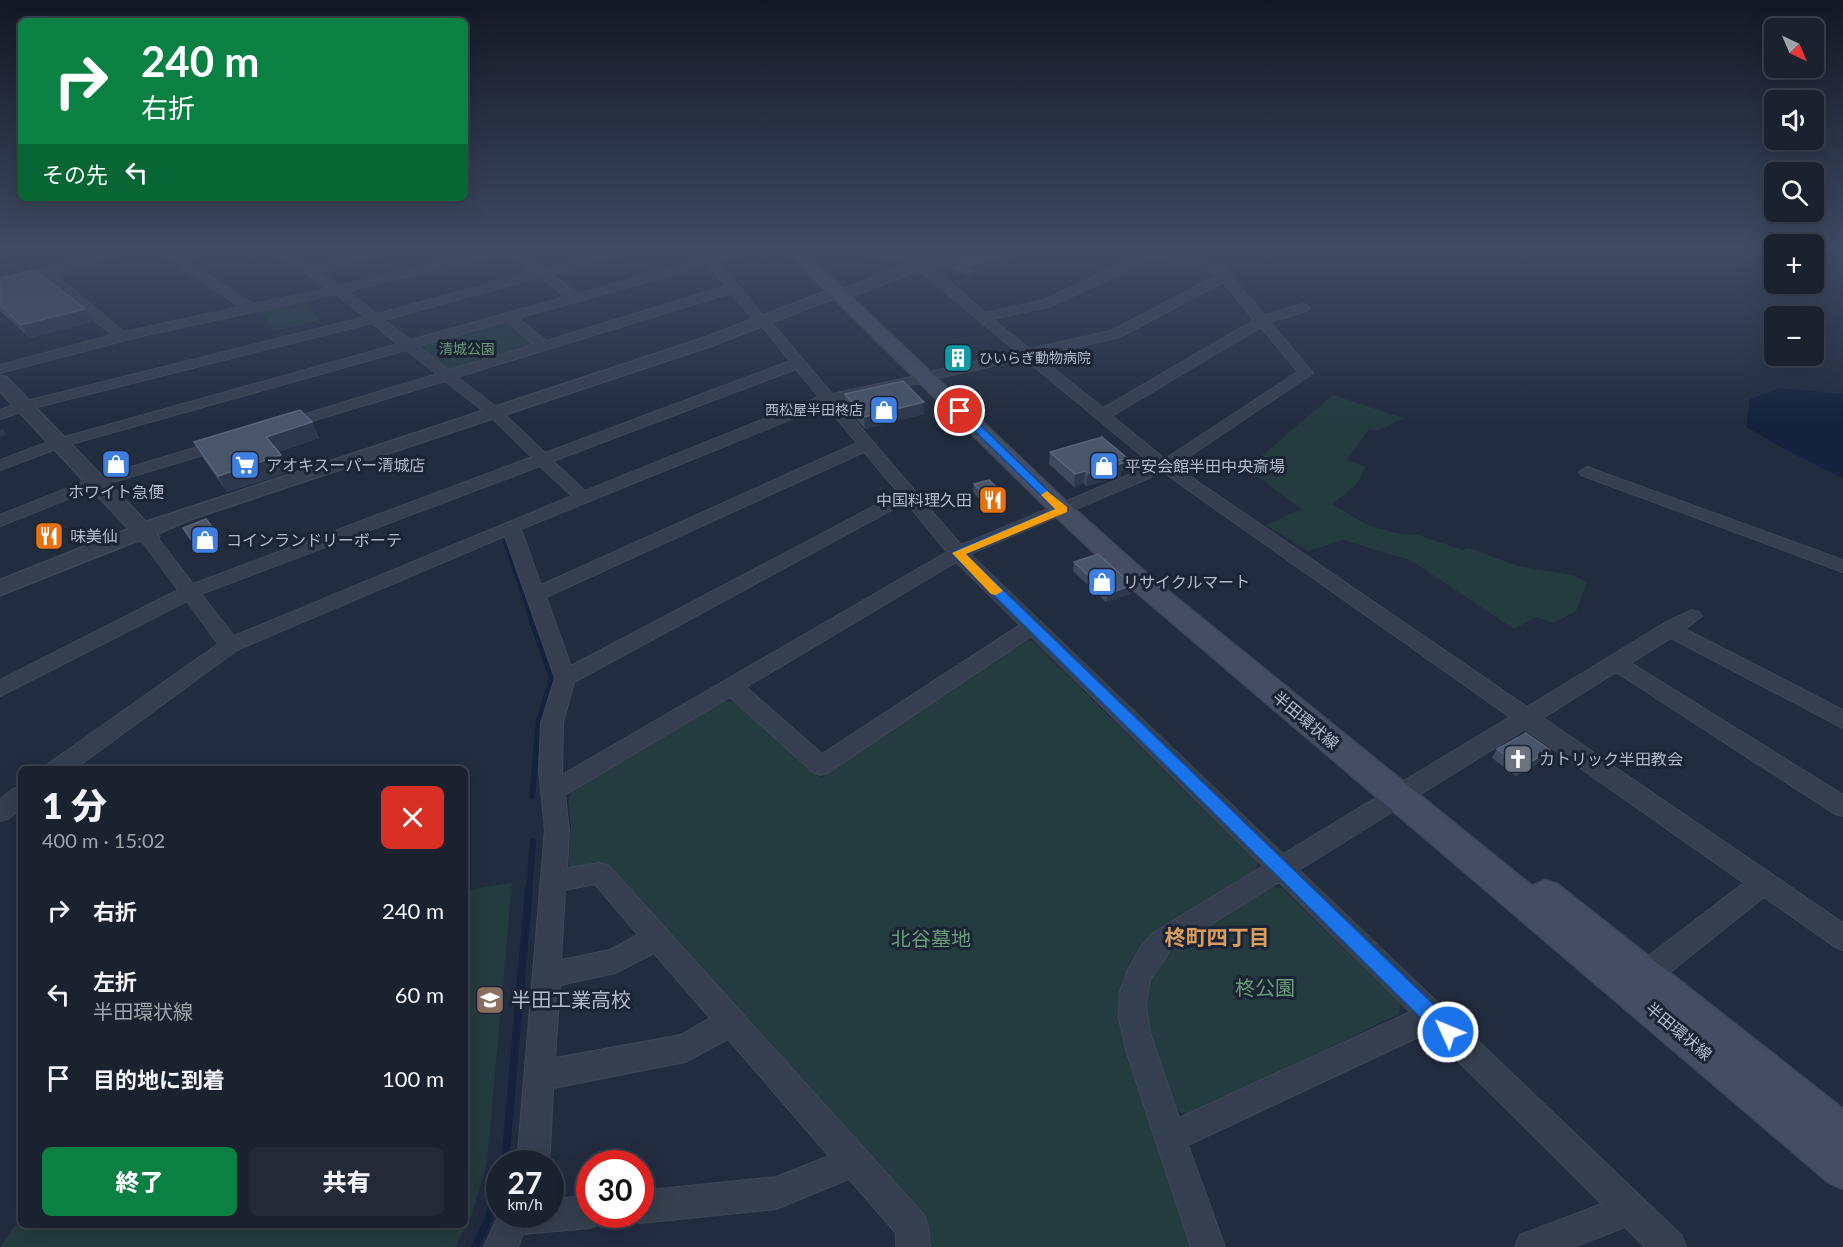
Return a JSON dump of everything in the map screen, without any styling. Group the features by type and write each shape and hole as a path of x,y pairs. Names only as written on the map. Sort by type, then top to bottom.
{"main road":[{"name":"半田環状線","path":"859,306 1068,507 1143,584 1405,792 1644,976 1843,1136"},
{"name":"半田環状線","path":"1405,792 1843,1167"}],"street":[{"path":"85,306 122,337"},
{"path":"0,369 122,337 259,306"},
{"path":"357,306 498,416 583,498"},
{"path":"0,415 24,406 425,306"},
{"path":"0,465 59,443 547,306"},
{"path":"269,430 674,306"},
{"path":"749,306 958,553 1669,1247"},
{"path":"0,588 145,534 817,306"},
{"path":"969,306 1164,466 1843,938"},
{"path":"982,317 1033,306"},
{"path":"62,766 230,645 511,527 828,399 1115,334 1168,306"},
{"path":"553,791 958,553 1164,466 1306,373 1251,306"},
{"path":"1102,415 1263,320 1303,308"},
{"path":"509,317 544,346"},
{"path":"0,689 189,592 798,363"},
{"path":"0,381 145,534 230,645"},
{"path":"0,521 97,482 236,440"},
{"path":"535,595 866,445"},
{"path":"1587,472 1843,566"},
{"path":"565,678 907,495"},
{"path":"511,527 565,678 552,723 550,770 557,830 534,1150"},
{"path":"0,599 145,534"},
{"path":"1208,1247 1170,1138 1132,1017 1133,987 1144,961 1162,941 1692,616"},
{"path":"732,687 821,766 1032,626"},
{"path":"1670,629 1843,720"},
{"path":"1615,662 1843,807"},
{"path":"0,812 18,797"},
{"path":"554,881 600,873 912,1227 913,1247"},
{"path":"1644,976 1763,883"},
{"path":"547,975 615,961 657,938"},
{"path":"1170,1138 1432,1016"},
{"path":"539,1076 685,1048 730,1022"},
{"path":"654,1206 776,1194 854,1162"},
{"path":"1532,1247 1630,1209"}],"green space":[{"path":"280,306 309,306 320,320 274,331 261,310"},
{"name":"清城公園","path":"508,321 535,344 534,346 451,370 420,346"},
{"path":"1333,395 1403,418 1378,431 1369,429 1347,460 1366,467 1356,485 1332,504 1367,525 1401,534 1418,535 1463,550 1469,548 1518,566 1573,575 1587,583 1576,611 1554,623 1536,617 1514,629 1410,560 1343,540 1308,551 1266,525 1301,509 1261,479 1244,471"},
{"name":"北谷墓地","path":"1025,640 1032,641 1258,862 1256,871 1171,923 1143,945 1126,971 1121,987 1121,1028 1194,1247 924,1247 603,865 574,870 569,864 571,827 568,799 572,792 725,701 733,701 821,778"},
{"path":"512,883 488,1150 486,1150 486,1166 468,1222 468,890"},
{"name":"柊公園","path":"1272,887 1283,889 1400,1004 1399,1014 1187,1116 1174,1108 1147,1033 1143,1004 1149,981 1160,960 1178,946"},
{"path":"18,1221 18,1228 465,1228 455,1247 0,1247"}],"water":[{"path":"1780,388 1843,394 1843,478 1793,454 1746,427 1750,399"}],"building":[{"path":"1,306 81,306 85,309 21,325"},
{"path":"903,381 924,402 864,417 845,394"},
{"path":"300,410 312,422 266,437 281,455 218,476 194,442"},
{"path":"1102,437 1127,458 1119,460 1123,463 1088,473 1085,471 1075,474 1050,452"},
{"path":"989,480 1005,495 989,500 974,484"},
{"path":"206,519 216,532 192,541 183,528"},
{"path":"1098,554 1132,585 1108,594 1074,562"},
{"path":"1526,733 1550,750 1522,767 1497,749"}],"waterway":[{"path":"505,542 531,617"},
{"path":"530,615 552,679 539,720 532,796"},
{"path":"529,890 533,841"},
{"path":"506,1150 529,888"},
{"path":"475,1247 486,1224"}],"slow traffic":[{"path":"996,591 958,553 1062,510 1047,495"}],"place":[{"name":"ひいらぎ動物病院","path":"958,358"},
{"name":"西松屋半田柊店","path":"884,410"},
{"name":"ホワイト急便","path":"116,464"},
{"name":"アオキスーパー清城店","path":"245,465"},
{"name":"平安会館半田中央斎場","path":"1104,466"},
{"name":"中国料理久田","path":"993,500"},
{"name":"味美仙","path":"49,536"},
{"name":"コインランドリーボーテ","path":"205,540"},
{"name":"リサイクルマート","path":"1102,582"},
{"name":"カトリック半田教会","path":"1518,759"},
{"name":"半田工業高校","path":"490,1000"}],"district":[{"name":"柊町四丁目","path":"1217,938"}],"route":[{"path":"960,411 1062,510 958,553 1448,1032"}]}
